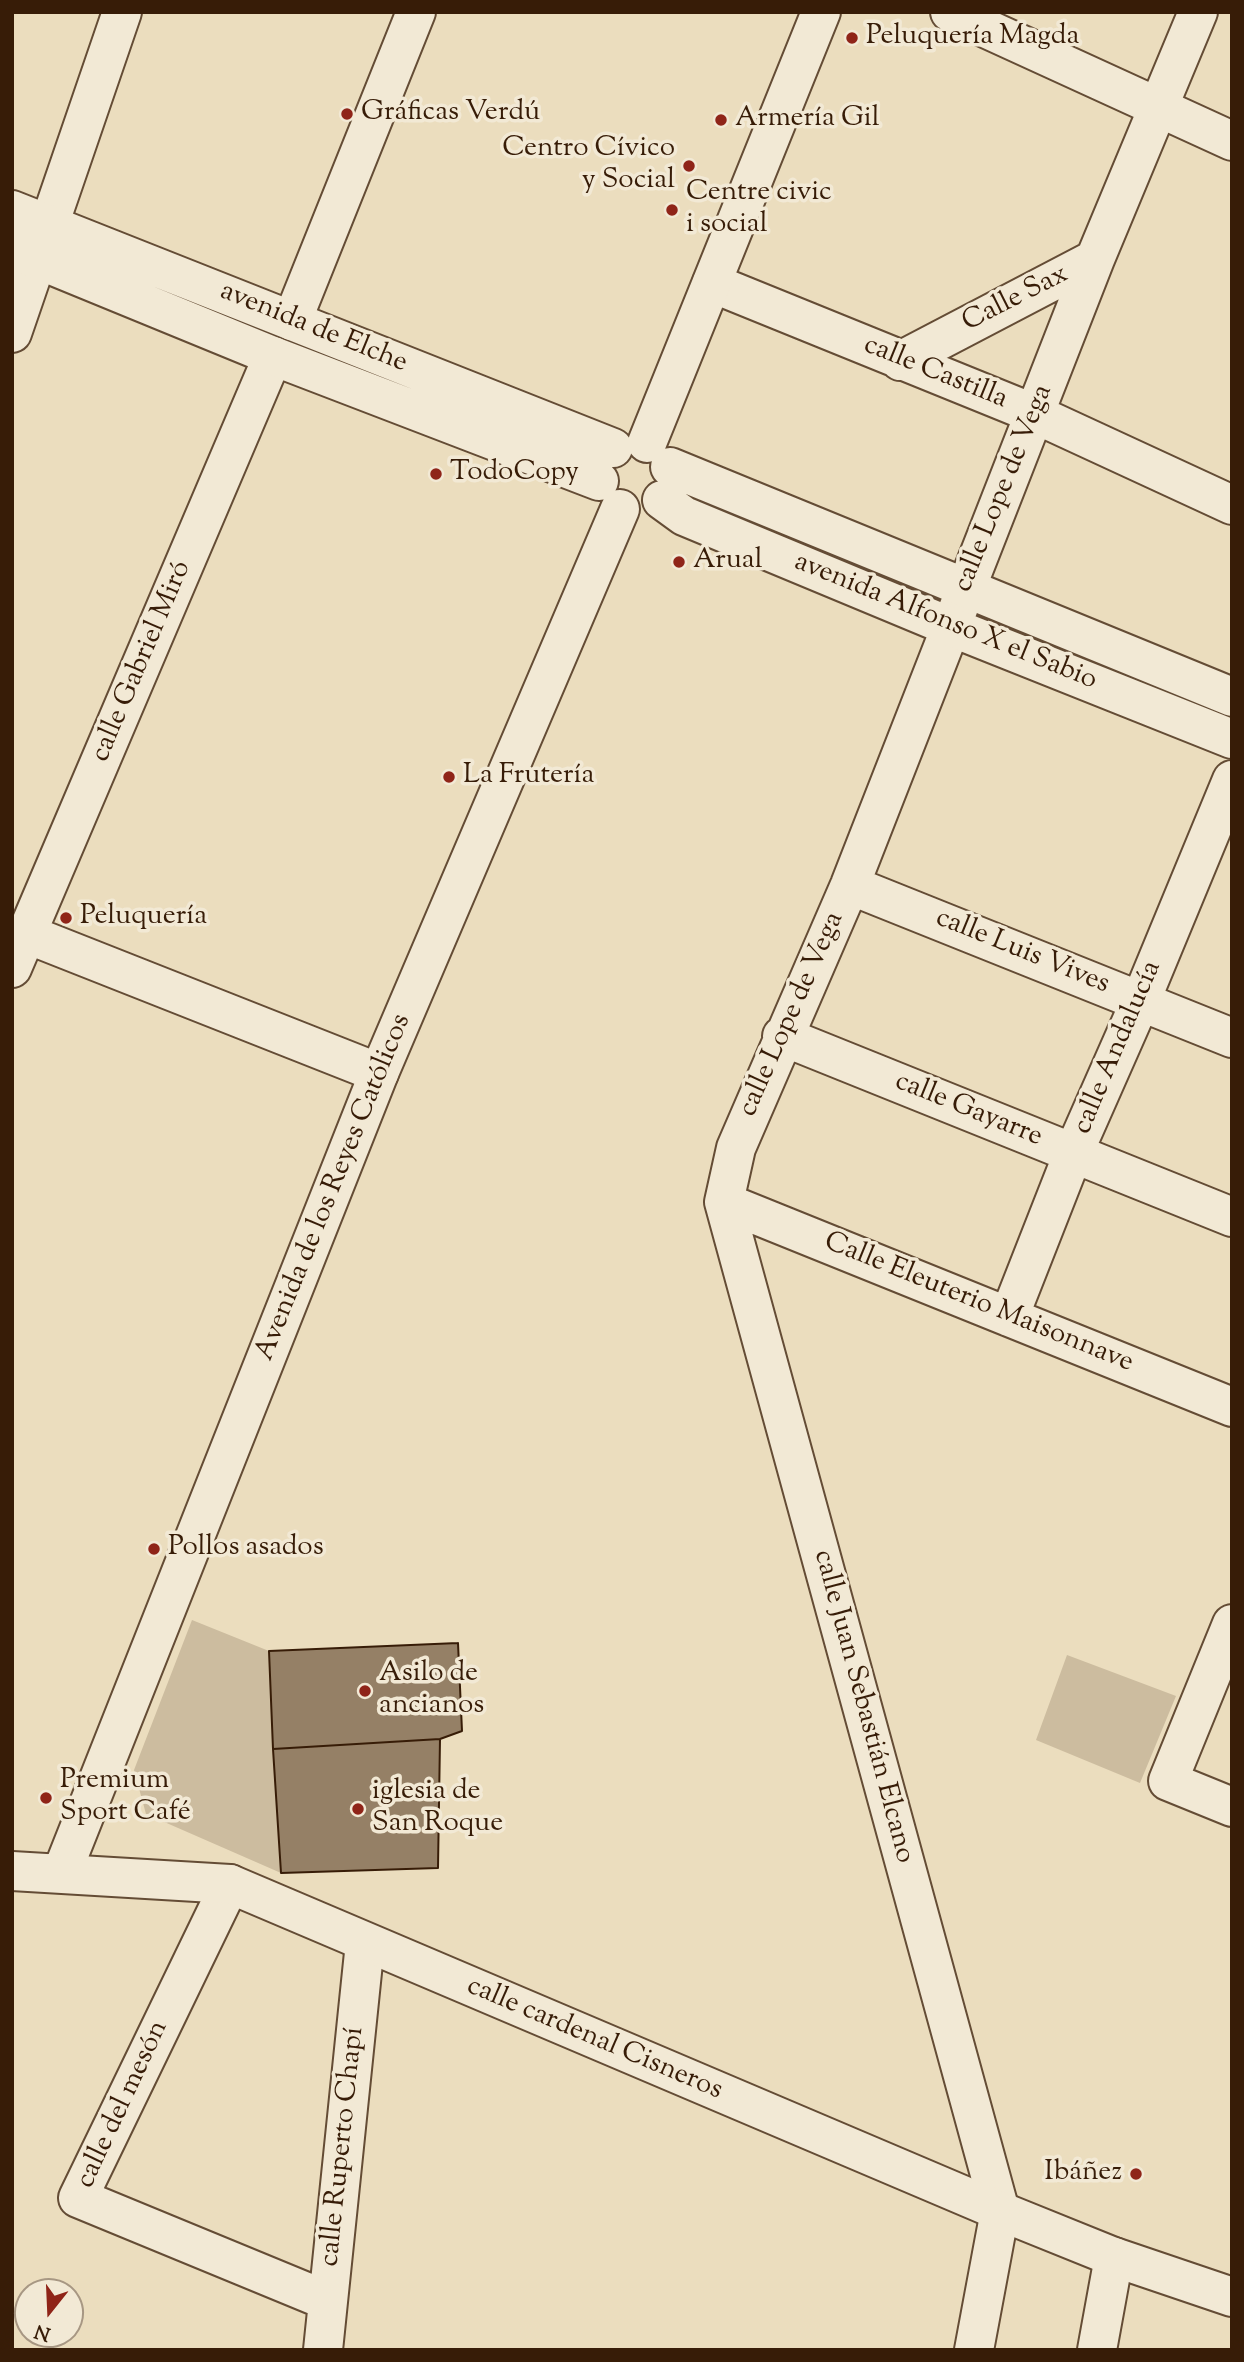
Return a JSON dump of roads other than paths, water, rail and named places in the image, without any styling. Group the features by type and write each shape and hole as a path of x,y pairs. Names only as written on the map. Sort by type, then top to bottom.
{"street":[{"path":"12,333 33,245 122,12"},
{"path":"292,321 416,12"},
{"name":"Avenida de los Reyes Católicos","path":"62,1872 379,1073 635,475 821,12"},
{"path":"950,12 1232,141"},
{"name":"calle Lope de Vega","path":"724,1202 736,1148 782,1035 850,885 1095,260 1198,12"},
{"name":"avenida de Elche","path":"12,210 33,245 273,356 635,475"},
{"name":"avenida de Elche","path":"33,245 292,321 635,475"},
{"name":"Calle Sax","path":"900,361 1095,260"},
{"name":"calle Castilla","path":"712,283 1035,414 1232,505"},
{"name":"calle Gabriel Miró","path":"17,945 273,356"},
{"name":"avenida Alfonso X el Sabio","path":"635,475 965,590 1232,697"},
{"name":"avenida Alfonso X el Sabio","path":"635,475 684,516 951,627 1232,739"},
{"name":"calle Andalucía","path":"1009,1317 1073,1154 1141,1000 1232,780"},
{"name":"calle Luis Vives","path":"850,885 1232,1038"},
{"path":"17,945 379,1073"},
{"name":"calle Gayarre","path":"782,1035 1232,1217"},
{"name":"Calle Eleuterio Maisonnave","path":"724,1202 1232,1406"},
{"name":"calle Juan Sebastián Elcano","path":"724,1202 1000,2211"},
{"path":"1232,1624 1168,1781 1232,1807"},
{"name":"calle cardenal Cisneros","path":"12,1871 230,1884 365,1944 1000,2211 1114,2257 1232,2297"},
{"name":"calle del mesón","path":"230,1884 78,2198 328,2301"},
{"name":"calle Ruperto Chapí","path":"323,2350 365,1944"},
{"path":"974,2350 1000,2211"},
{"path":"1097,2350 1114,2257"}],"place":[{"name":"Peluquería Magda","path":"852,38"},
{"name":"Gráficas Verdú","path":"347,114"},
{"name":"Armería Gil","path":"721,120"},
{"name":"Centro Cívico y Social","path":"689,166"},
{"name":"Centre civic i social","path":"672,210"},
{"name":"TodoCopy","path":"436,474"},
{"name":"Arual","path":"679,562"},
{"name":"La Frutería","path":"449,777"},
{"name":"Peluquería","path":"66,918"},
{"name":"Pollos asados","path":"154,1549"},
{"name":"Asilo de ancianos","path":"365,1691"},
{"name":"Premium Sport Café","path":"46,1798"},
{"name":"iglesia de San Roque","path":"358,1809"},
{"name":"Ibáñez","path":"1136,2174"}]}
